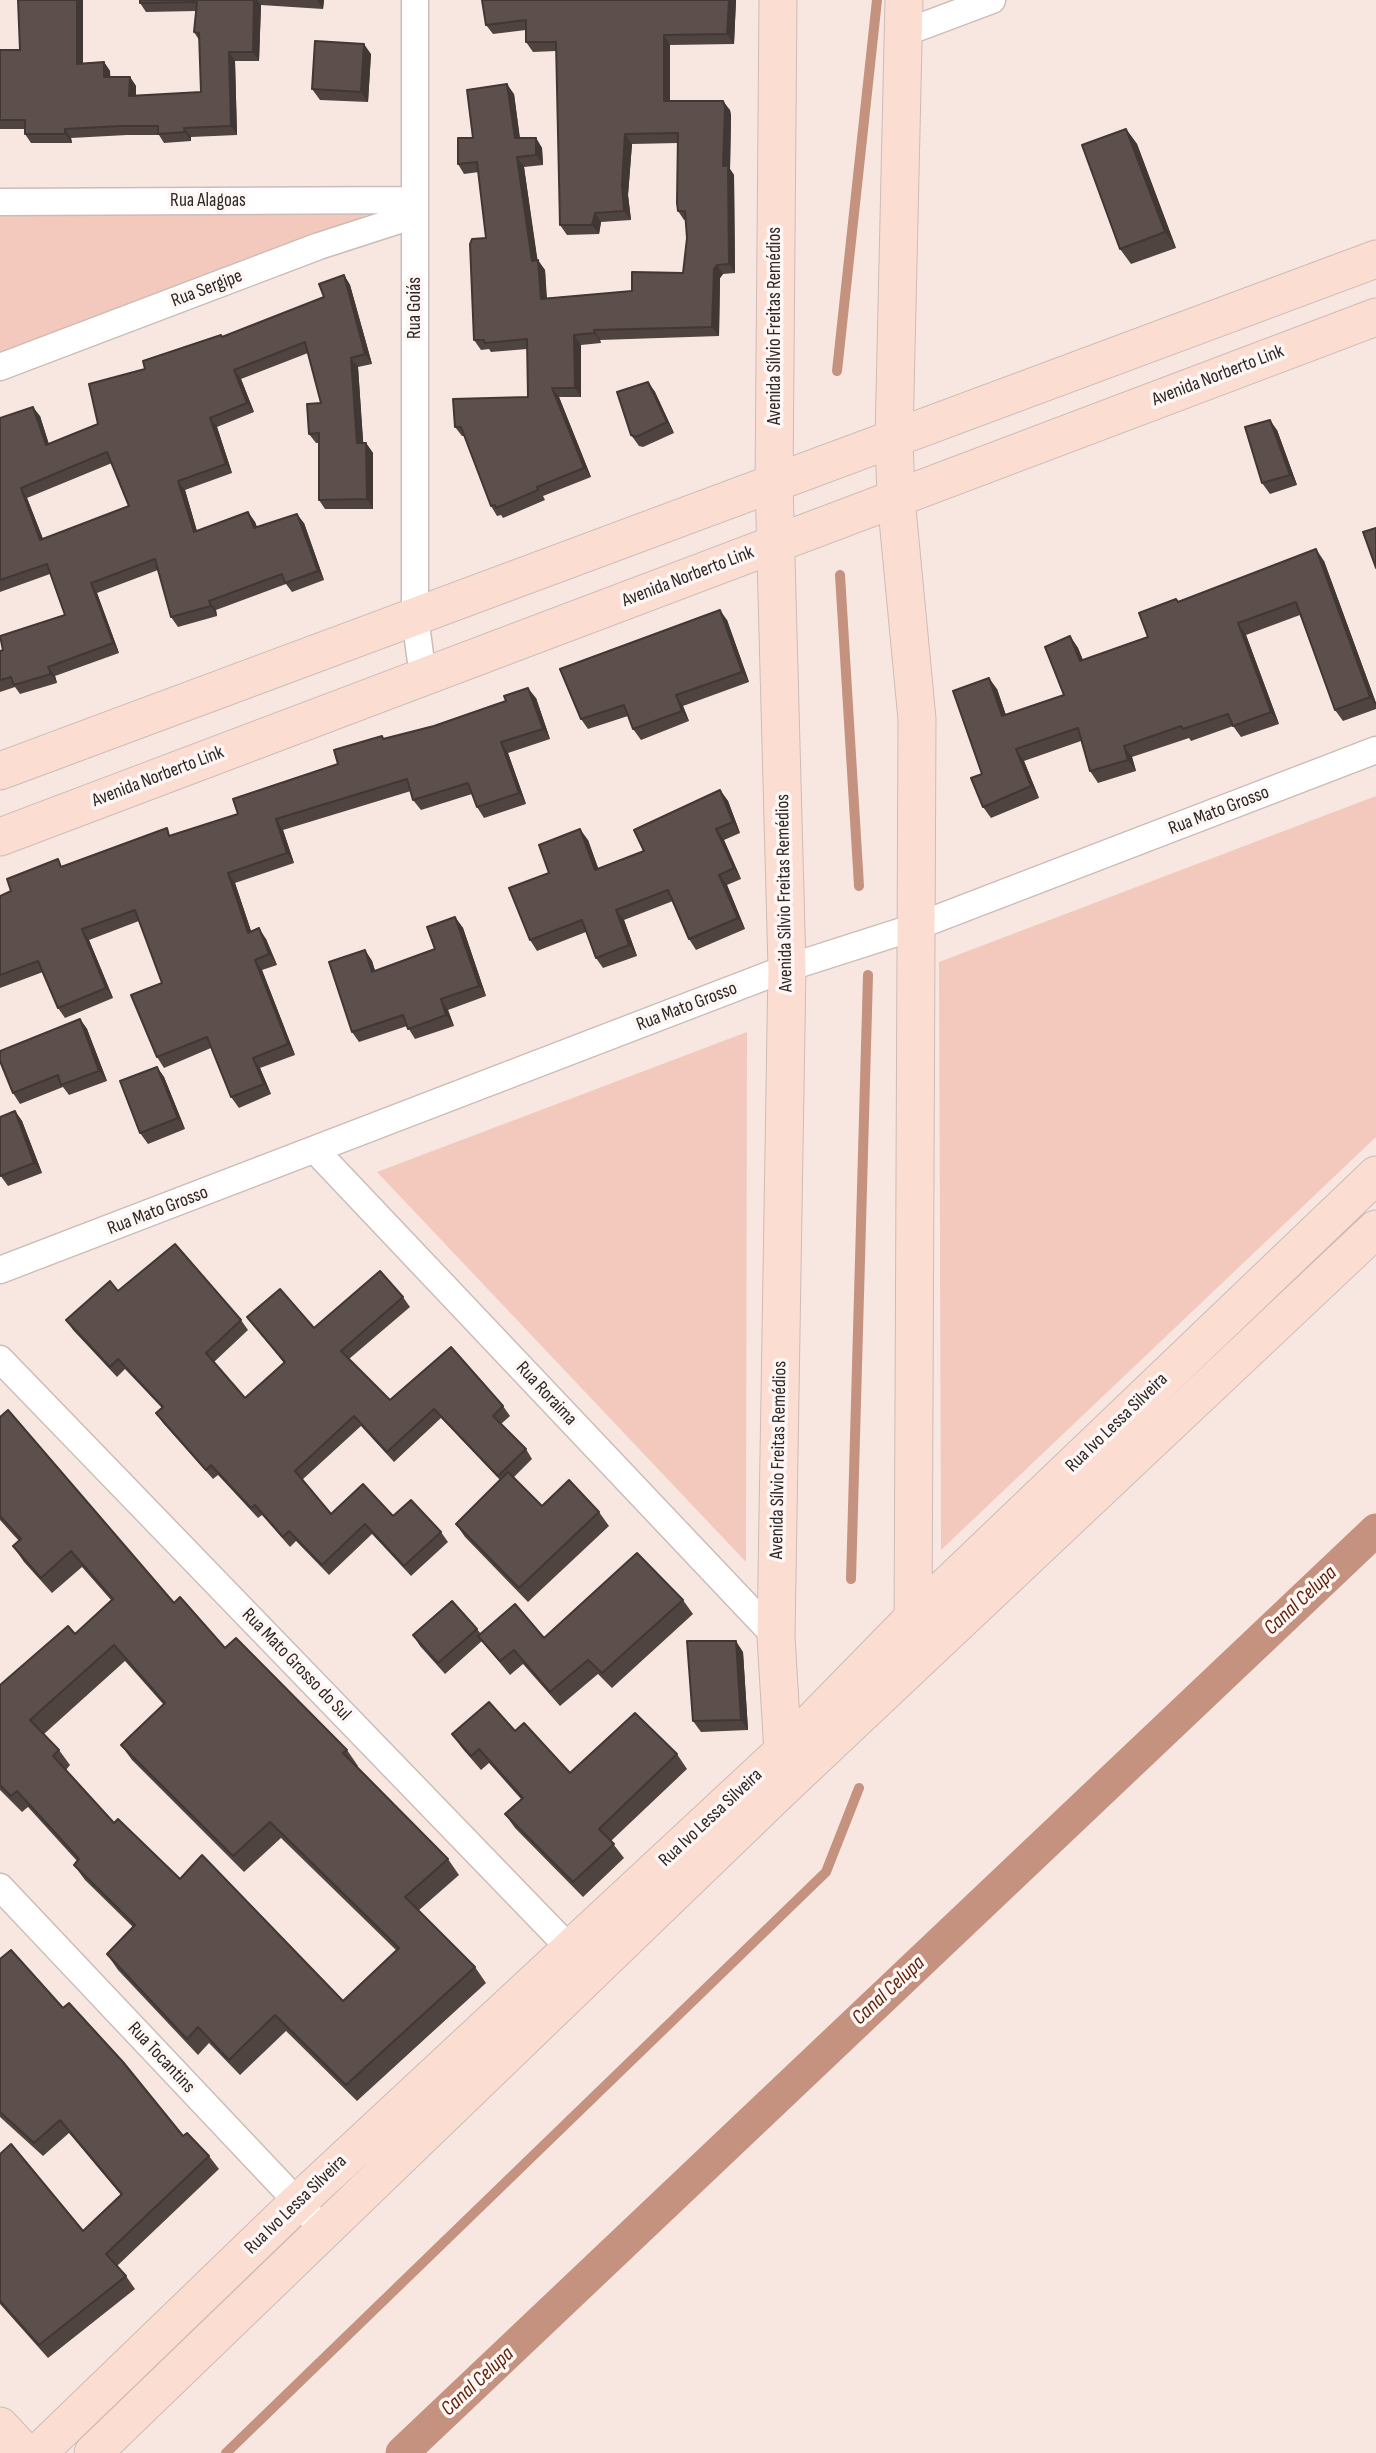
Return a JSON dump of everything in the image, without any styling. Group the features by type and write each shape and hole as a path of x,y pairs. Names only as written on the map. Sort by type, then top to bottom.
{"street":[{"name":"Rua Goiás","path":"415,0 415,617 423,677"},
{"name":"Avenida Sílvio Freitas Remédios","path":"778,0 774,483 788,968 776,1637 784,1769"},
{"path":"915,1663 917,719 896,498 894,438 904,16 992,0"},
{"name":"Rua Alagoas","path":"0,202 415,208"},
{"name":"Rua Sergipe","path":"0,367 415,208"},
{"path":"0,771 1376,259"},
{"name":"Avenida Norberto Link","path":"0,837 1376,317"},
{"name":"Rua Mato Grosso","path":"0,1270 788,968 915,927 1376,750"},
{"name":"Rua Roraima","path":"316,1151 776,1637"},
{"name":"Rua Ivo Lessa Silveira","path":"784,1769 913,1618 1376,1175"},
{"name":"Rua Ivo Lessa Silveira","path":"38,2453 297,2203 581,1959 784,1769 915,1663 1376,1229"},
{"name":"Rua Mato Grosso do Sul","path":"0,1359 581,1959"},
{"name":"Rua Tocantins","path":"0,1887 323,2229"},
{"name":"Rua Ivo Lessa Silveira","path":"93,2453 323,2229 581,1959"},
{"path":"0,2426 25,2453"}],"shaded area":[{"path":"384,207 315,239 0,359 0,209"},
{"path":"1376,796 1376,1137 941,1550 939,962"},
{"path":"747,1032 746,1562 377,1172"}],"building":[{"path":"18,0 77,0 77,64 104,62 104,77 130,77 129,96 201,92 199,33 194,32 197,2 140,3 140,0 254,0 253,52 229,52 231,126 184,128 185,132 158,134 158,126 121,126 65,129 65,134 25,134 25,120 0,120 0,50 20,50"},
{"path":"482,0 729,0 727,34 664,35 664,101 723,101 725,107 723,166 728,166 729,264 717,265 714,269 712,327 594,330 594,333 574,335 575,388 552,388 584,468 537,487 538,490 496,508 495,505 491,506 461,427 455,427 453,399 528,397 527,339 485,343 484,340 474,340 470,244 472,239 486,238 477,162 458,164 458,138 473,138 467,90 507,84 515,138 536,138 536,155 517,157 532,261 538,260 541,299 632,291 632,272 683,273 687,238 685,211 678,211 677,203 678,133 625,134 622,185 624,211 595,213 592,225 560,225 556,42 526,42 526,20 486,25"},
{"path":"315,41 364,44 361,92 312,89"},
{"path":"1126,129 1165,232 1120,249 1082,145"},
{"path":"344,275 365,354 351,358 357,443 366,443 367,499 319,500 319,433 309,434 307,404 321,403 305,342 234,370 247,403 210,418 226,464 178,481 194,532 248,512 254,528 297,514 318,571 285,583 282,574 209,601 211,606 171,617 155,559 91,583 113,643 48,667 51,674 14,685 11,677 0,680 0,651 3,650 0,636 65,615 47,564 0,580 0,418 33,407 46,445 98,424 89,384 145,369 143,361 221,335 222,337 324,297 319,284","holes":["107,452 129,506 40,540 21,488"]},
{"path":"648,382 667,422 636,437 631,435 617,392"},
{"path":"1270,420 1290,475 1262,483 1245,427"},
{"path":"1376,528 1376,568 1363,532"},
{"path":"1316,549 1370,697 1335,710 1296,602 1238,623 1271,712 1233,726 1228,714 1183,729 1181,726 1124,746 1128,760 1090,771 1078,728 1016,749 1031,786 983,807 971,778 982,774 953,691 989,678 1002,716 1064,695 1045,647 1070,636 1080,661 1148,637 1139,613 1176,599 1178,602"},
{"path":"720,610 742,672 676,695 682,711 633,729 624,705 581,719 560,669"},
{"path":"528,688 543,729 501,742 519,793 477,807 468,783 413,800 407,779 276,819 287,853 228,873 248,933 259,928 269,954 255,960 288,1044 253,1058 264,1084 231,1097 207,1037 157,1057 131,995 162,983 135,910 82,929 106,988 58,1008 38,961 0,975 0,896 11,891 7,879 58,859 61,867 167,828 169,836 238,814 233,799 338,764 334,750 382,736 383,739 434,726 506,701 504,696"},
{"path":"720,790 733,822 716,829 734,868 719,875 738,918 689,939 668,890 616,910 629,945 596,958 582,920 530,940 509,888 549,873 539,845 580,829 595,870 644,851 634,830"},
{"path":"455,917 479,986 441,999 446,1015 408,1029 403,1015 352,1032 329,962 365,950 372,972 435,949 427,927"},
{"path":"80,1019 99,1071 61,1085 58,1075 13,1093 0,1061 0,1051"},
{"path":"157,1067 178,1118 140,1133 120,1081"},
{"path":"15,1111 34,1163 0,1176 0,1117"},
{"path":"175,1244 241,1320 206,1353 245,1398 285,1362 247,1317 280,1289 314,1328 380,1271 403,1297 341,1351 390,1400 451,1347 503,1406 493,1416 526,1449 498,1476 434,1409 387,1452 354,1416 295,1471 331,1514 363,1484 393,1516 411,1500 441,1532 404,1566 365,1524 322,1565 289,1531 283,1537 255,1505 251,1508 211,1465 206,1470 156,1413 163,1407 118,1359 110,1367 66,1320 110,1281 118,1291"},
{"path":"8,1410 174,1603 180,1597 225,1648 236,1638 347,1750 343,1753 448,1859 405,1897 475,1967 346,2085 275,2015 229,2060 198,2027 187,2039 107,1954 135,1925 74,1865 79,1859 17,1791 11,1796 0,1785 0,1685 68,1626 75,1634 113,1599 71,1551 41,1578 13,1546 21,1539 0,1516 0,1417","holes":["114,1645 165,1703 121,1745 233,1856 270,1822 399,1948 343,2001 202,1855 180,1879 118,1819 114,1823 53,1756 59,1750 30,1720"]},
{"path":"508,1472 542,1506 569,1480 599,1512 519,1588 456,1524"},
{"path":"637,1553 683,1600 602,1673 588,1660 550,1692 514,1650 500,1661 478,1636 515,1604 544,1638"},
{"path":"452,1601 477,1629 438,1663 413,1635"},
{"path":"687,1641 736,1641 741,1720 693,1721"},
{"path":"489,1702 515,1731 524,1723 570,1773 635,1713 677,1754 599,1829 614,1844 573,1882 505,1814 523,1798 479,1749 471,1756 452,1734"},
{"path":"11,1950 63,2008 69,2003 123,2062 183,2136 187,2133 209,2156 106,2254 126,2276 39,2345 0,2301 0,2154 11,2144 83,2231 122,2194 60,2120 34,2143 0,2112 0,1959"}],"waterway":[{"path":"837,371 877,0"},
{"path":"840,575 859,886"},
{"path":"851,1579 868,975"},
{"name":"Canal Celupa","path":"402,2453 1376,1530"},
{"path":"226,2453 826,1872 859,1788"}]}
